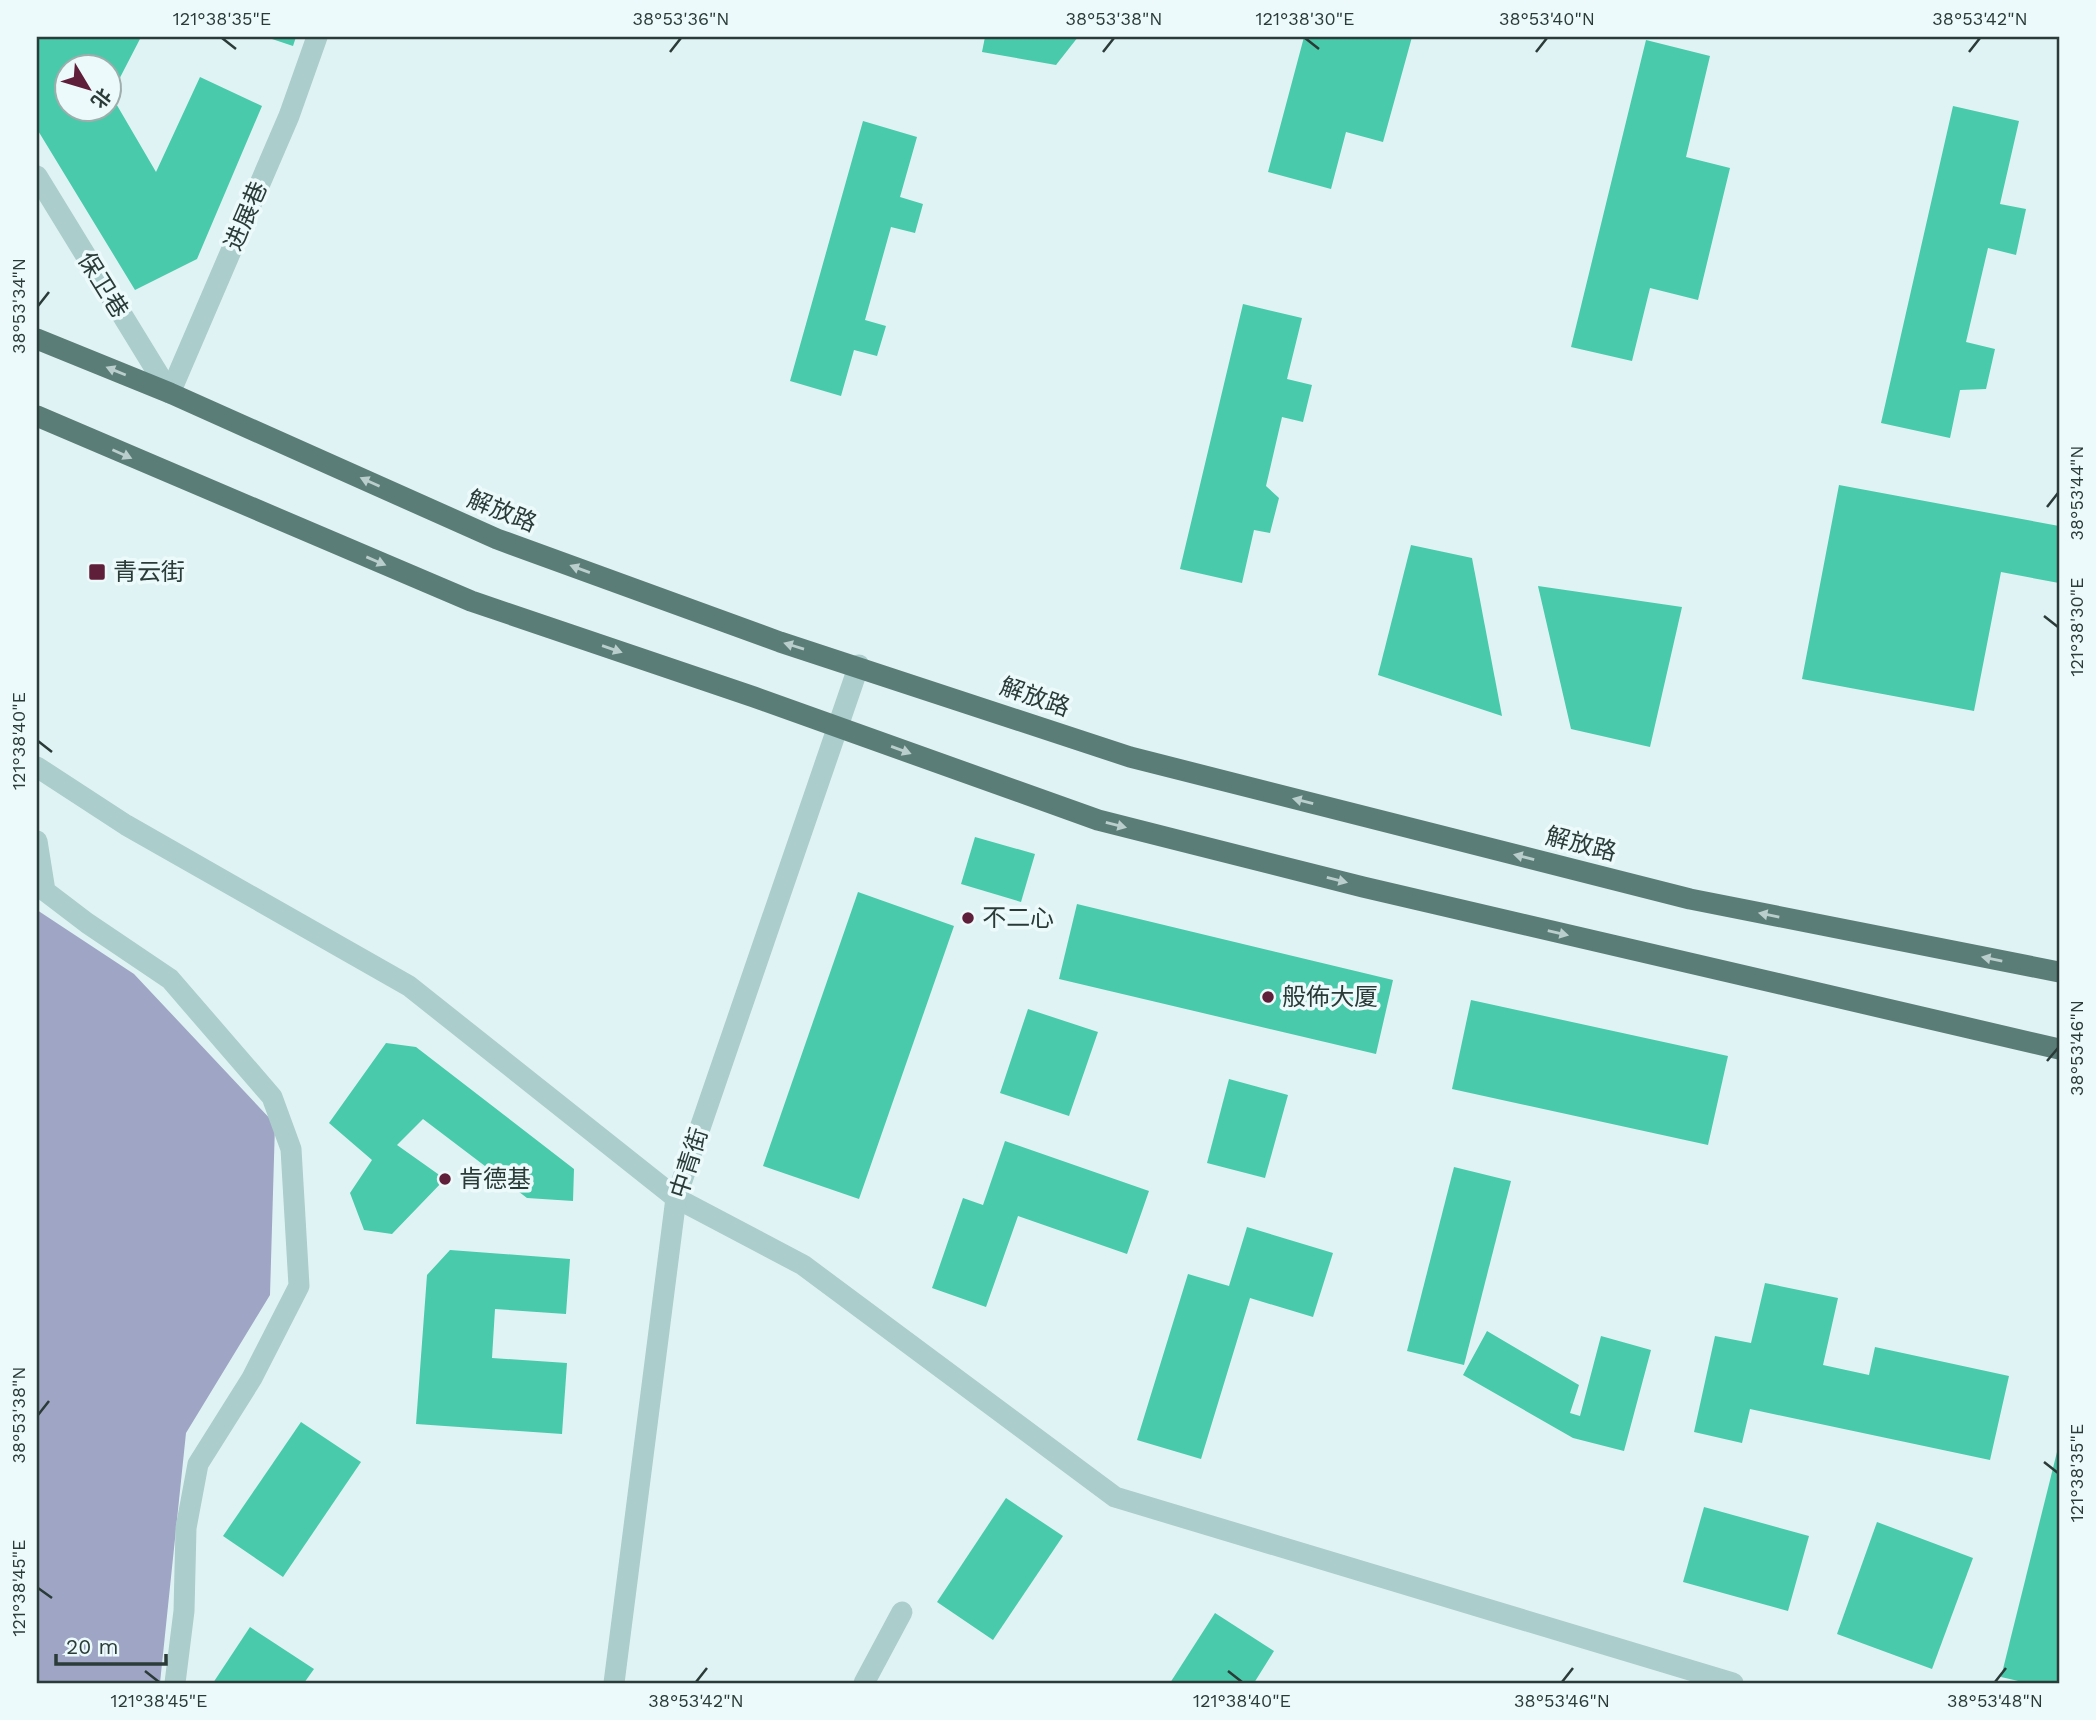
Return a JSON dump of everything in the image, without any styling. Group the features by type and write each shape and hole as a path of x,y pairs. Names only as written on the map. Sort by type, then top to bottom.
{"main road":[{"name":"解放路","path":"37,339 170,393 497,540 780,642 859,665 1130,757 1690,899 2059,972"},
{"path":"37,416 471,601 1098,820 1389,893 2059,1049"}],"street":[{"name":"进展巷","path":"170,393 289,116 317,37"},
{"name":"保卫巷","path":"37,176 170,393"},
{"name":"中青街","path":"614,1683 676,1198 859,665"},
{"path":"37,767 126,825 409,986 676,1198 803,1265 1115,1497 1733,1683"},
{"path":"37,841 46,891 87,923 170,979 272,1097 291,1149 299,1286 252,1378 198,1464 186,1528 184,1611 175,1683"},
{"path":"864,1683 902,1612"}],"shaded area":[{"path":"37,910 134,974 275,1124 270,1295 186,1433 160,1683 37,1683"}],"building":[{"path":"40,37 141,37 122,74 122,52 52,52 52,122 122,122 122,114 156,172 200,77 262,106 197,259 135,290 37,129 37,43"},
{"path":"266,37 296,37 293,46"},
{"path":"985,37 1078,37 1056,65 982,52"},
{"path":"1304,37 1412,37 1383,142 1346,132 1331,189 1268,172"},
{"path":"1646,40 1710,56 1686,157 1730,168 1698,300 1650,288 1632,361 1571,347"},
{"path":"1953,106 2019,121 2000,204 2026,209 2016,255 1988,248 1966,342 1995,349 1986,389 1960,390 1950,438 1881,423"},
{"path":"863,121 917,137 900,197 923,204 915,233 891,227 865,320 886,326 877,356 854,350 841,396 790,381"},
{"path":"1243,304 1302,318 1287,379 1312,385 1303,422 1282,417 1266,486 1279,498 1270,533 1254,530 1242,583 1180,569"},
{"path":"1839,485 2059,526 2059,583 2001,572 1974,711 1802,679"},
{"path":"1411,545 1472,558 1502,716 1378,675"},
{"path":"1538,586 1682,607 1650,747 1571,729"},
{"path":"975,837 1035,854 1021,902 961,884"},
{"path":"858,892 954,926 859,1199 763,1166"},
{"path":"1077,904 1393,980 1376,1054 1059,979"},
{"path":"1471,1000 1728,1056 1708,1145 1452,1089"},
{"path":"1028,1009 1098,1032 1069,1116 1000,1093"},
{"path":"386,1043 416,1047 574,1169 573,1201 527,1198 423,1119 397,1145 445,1179 392,1234 364,1230 350,1193 372,1160 329,1123"},
{"path":"1229,1079 1288,1095 1265,1178 1207,1163"},
{"path":"1005,1141 1149,1191 1127,1254 1018,1216 986,1307 932,1288 963,1198 983,1205"},
{"path":"1454,1167 1511,1181 1464,1365 1407,1351"},
{"path":"1247,1227 1333,1253 1313,1317 1250,1298 1201,1459 1137,1440 1188,1274 1229,1286"},
{"path":"450,1250 570,1259 566,1314 495,1309 492,1358 567,1363 562,1434 416,1424 427,1275"},
{"path":"1765,1283 1838,1298 1823,1365 1869,1375 1875,1347 2009,1376 1990,1460 1750,1409 1742,1443 1694,1432 1715,1336 1751,1343"},
{"path":"1487,1331 1579,1385 1570,1413 1580,1416 1601,1336 1651,1350 1624,1451 1573,1438 1463,1375"},
{"path":"301,1422 361,1462 283,1577 223,1536"},
{"path":"2059,1444 2059,1683 2027,1683 2001,1677"},
{"path":"1006,1498 1063,1536 993,1640 937,1602"},
{"path":"1704,1507 1809,1536 1788,1611 1683,1582"},
{"path":"1877,1522 1973,1558 1932,1669 1837,1634"},
{"path":"1215,1613 1274,1651 1254,1683 1170,1683"},
{"path":"250,1627 314,1669 304,1683 213,1683"}],"place":[{"name":"青云街","path":"97,572"},
{"name":"不二心","path":"968,918"},
{"name":"般佈大厦","path":"1268,997"},
{"name":"肯德基","path":"445,1179"}]}
